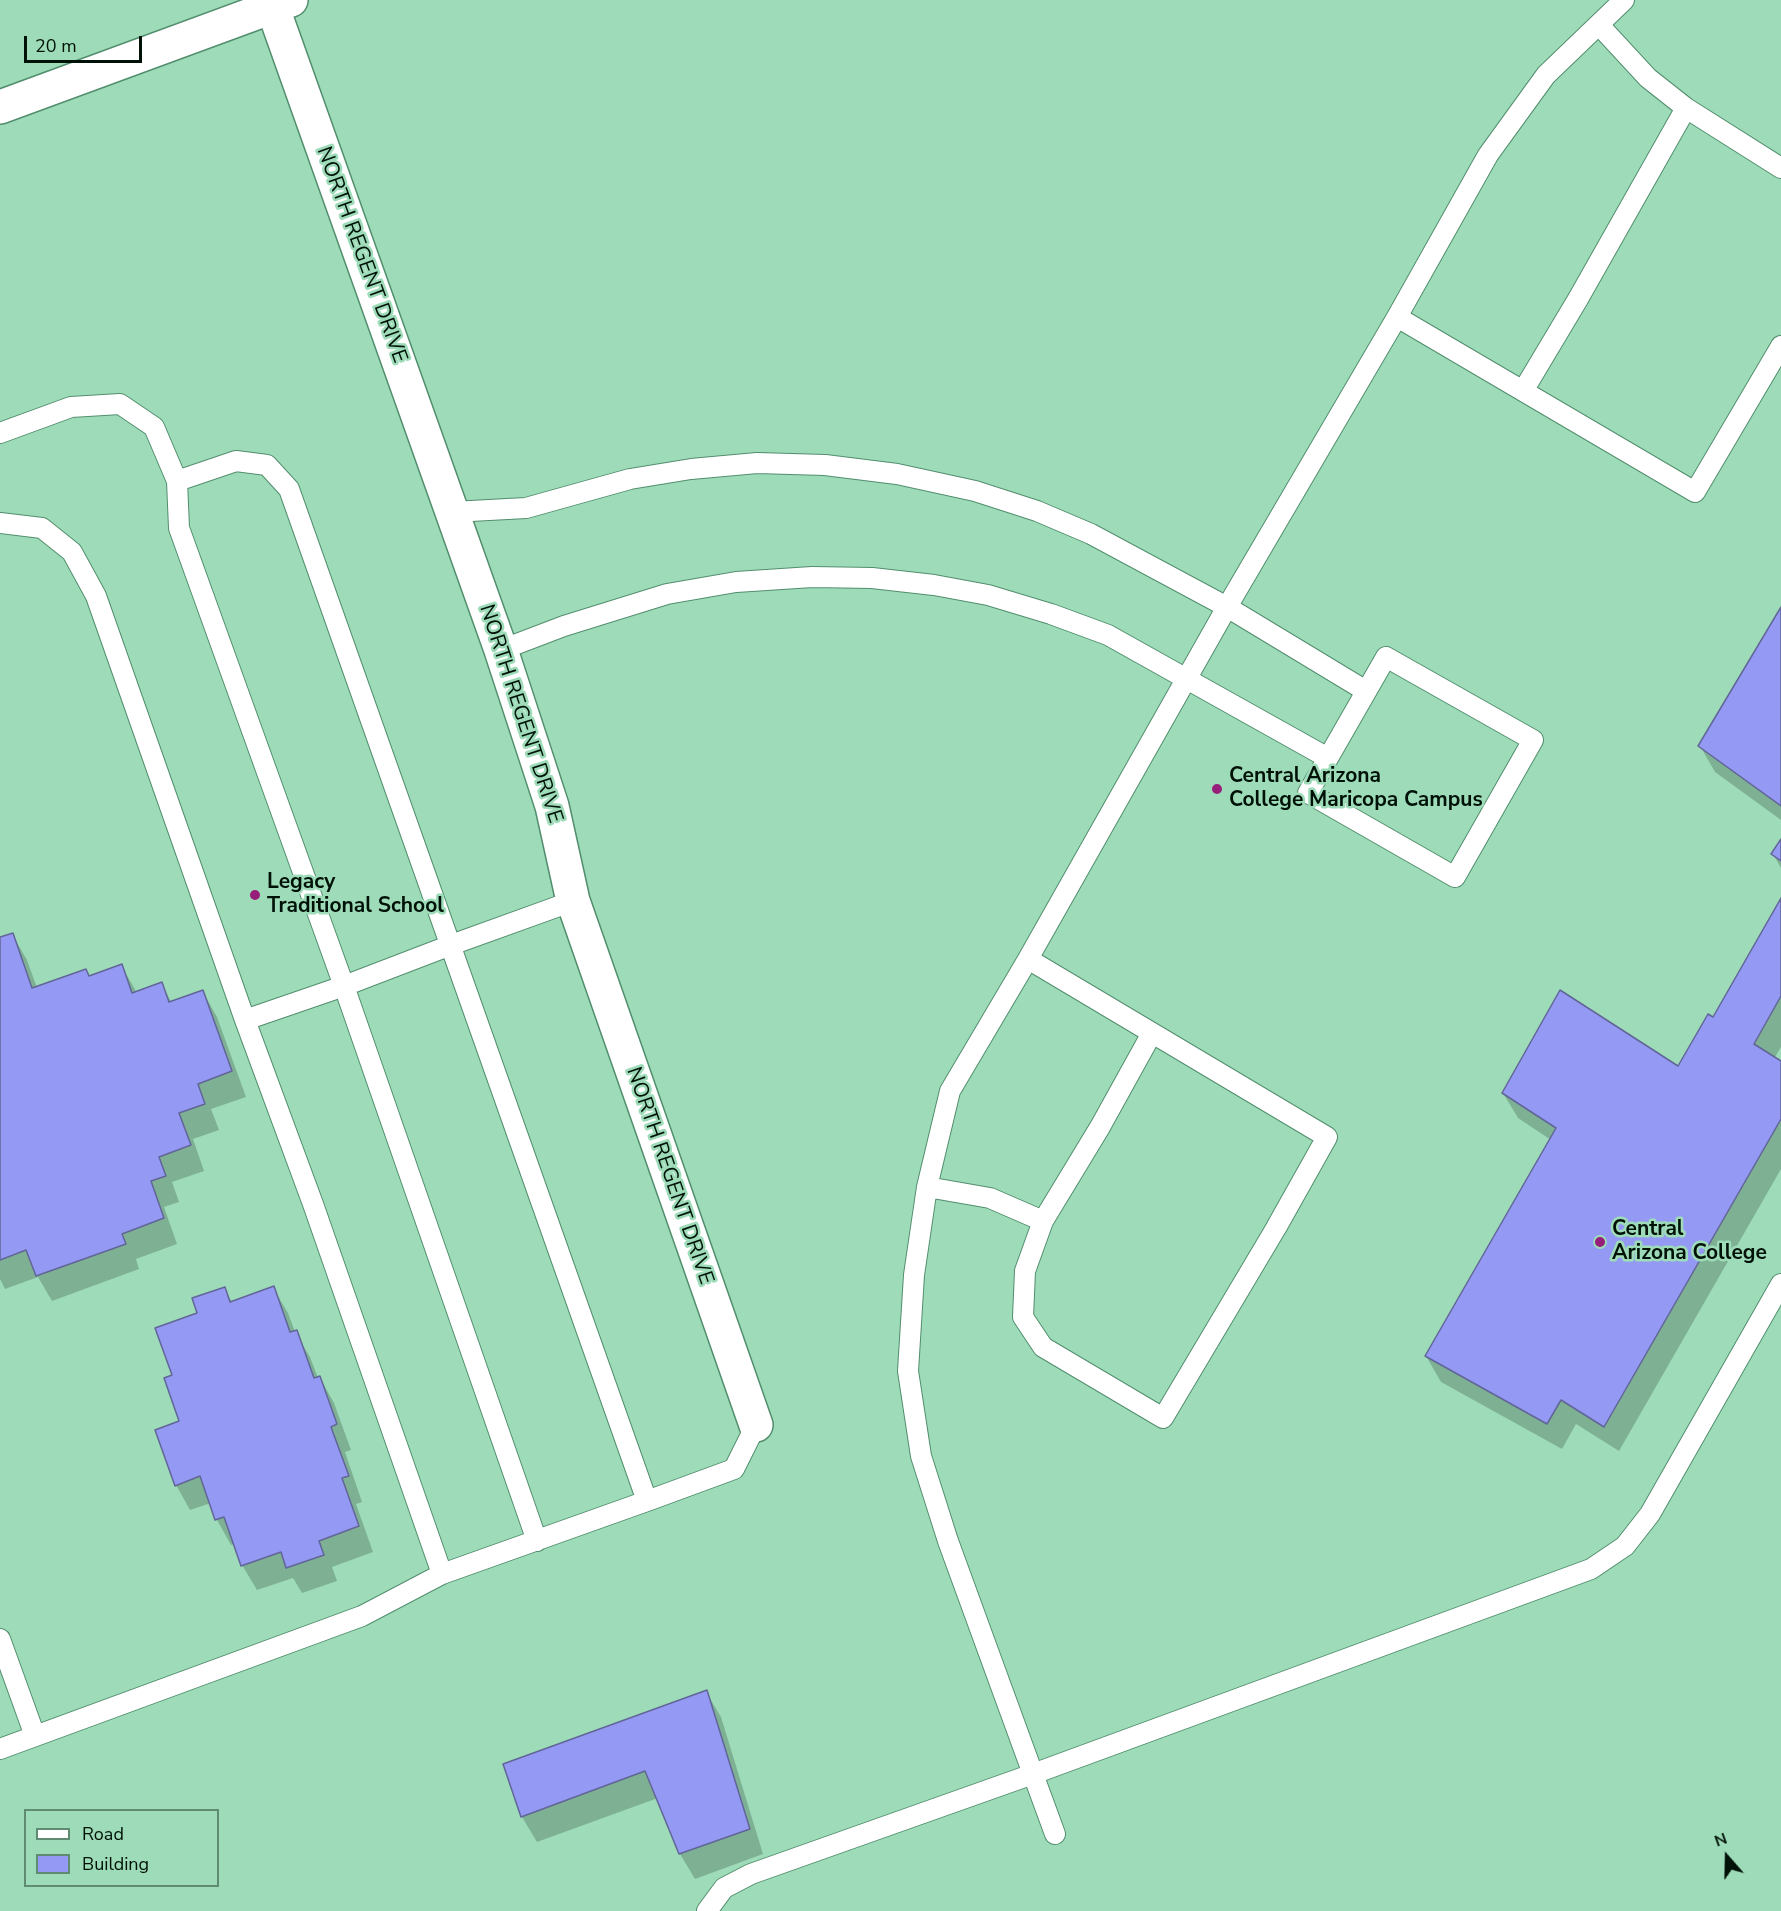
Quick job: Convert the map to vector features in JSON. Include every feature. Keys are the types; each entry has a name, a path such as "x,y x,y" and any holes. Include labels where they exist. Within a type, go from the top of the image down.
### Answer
{"street":[{"path":"0,107 278,2"},
{"name":"NORTH REGENT DRIVE","path":"278,2 501,650 552,806 573,901 756,1425"}],"lane":[{"path":"1055,1834 948,1541 921,1456 908,1371 914,1275 927,1187 950,1091 1028,959 1227,607 1397,317 1488,155 1546,75 1624,0"},
{"path":"1599,25 1648,78 1686,108 1781,168"},
{"path":"1523,391 1686,108"},
{"path":"1397,317 1695,492 1781,346"},
{"path":"0,434 71,407 120,404 154,427 177,481 178,528 344,986 537,1541"},
{"path":"177,481 236,461 267,465 289,489 647,1501"},
{"path":"452,512 526,508 630,479 691,469 757,464 825,465 908,476 975,491 1037,511 1091,534 1227,607 1366,692"},
{"path":"0,523 42,528 72,552 96,596 442,1574"},
{"path":"501,650 564,626 667,594 736,582 812,577 872,578 934,585 988,595 1051,614 1108,635 1328,758"},
{"path":"1386,657 1533,740 1455,877 1308,793 1366,692 1386,657"},
{"path":"245,1020 344,986 573,901"},
{"path":"1028,959 1327,1137 1276,1228 1163,1418 1043,1347 1023,1317 1025,1270 1043,1221 1100,1127 1152,1033"},
{"path":"927,1187 990,1198 1043,1221"},
{"path":"706,1911 724,1888 751,1874 1033,1774 1591,1569 1625,1546 1650,1514 1781,1284"},
{"path":"0,1749 362,1616 442,1574 735,1469 756,1425"},
{"path":"0,1639 35,1736"}],"building":[{"path":"1781,607 1781,806 1698,746"},
{"path":"1781,839 1781,861 1771,854"},
{"name":"Central Arizona College","path":"1781,898 1781,996 1754,1044 1781,1061 1781,1119 1604,1427 1561,1400 1547,1424 1425,1356 1556,1128 1502,1093 1560,990 1678,1066 1708,1014 1713,1017"},
{"path":"13,933 32,988 86,969 89,976 122,964 132,993 162,982 169,1002 203,990 232,1071 198,1084 205,1104 179,1113 191,1145 159,1157 166,1176 151,1181 164,1218 122,1234 126,1244 36,1276 26,1250 0,1260 0,937"},
{"path":"274,1286 290,1332 297,1330 314,1378 320,1376 337,1424 331,1427 349,1476 342,1478 359,1526 319,1541 324,1555 286,1568 281,1552 241,1566 224,1517 215,1520 200,1476 175,1486 155,1430 179,1421 164,1378 172,1375 155,1328 197,1313 192,1298 225,1287 230,1302"},
{"path":"707,1690 750,1829 679,1854 645,1771 521,1817 503,1764"}],"place":[{"name":"Central Arizona College Maricopa Campus","path":"1217,789"},
{"name":"Legacy Traditional School","path":"255,895"},
{"name":"Central Arizona College","path":"1600,1242"}]}
